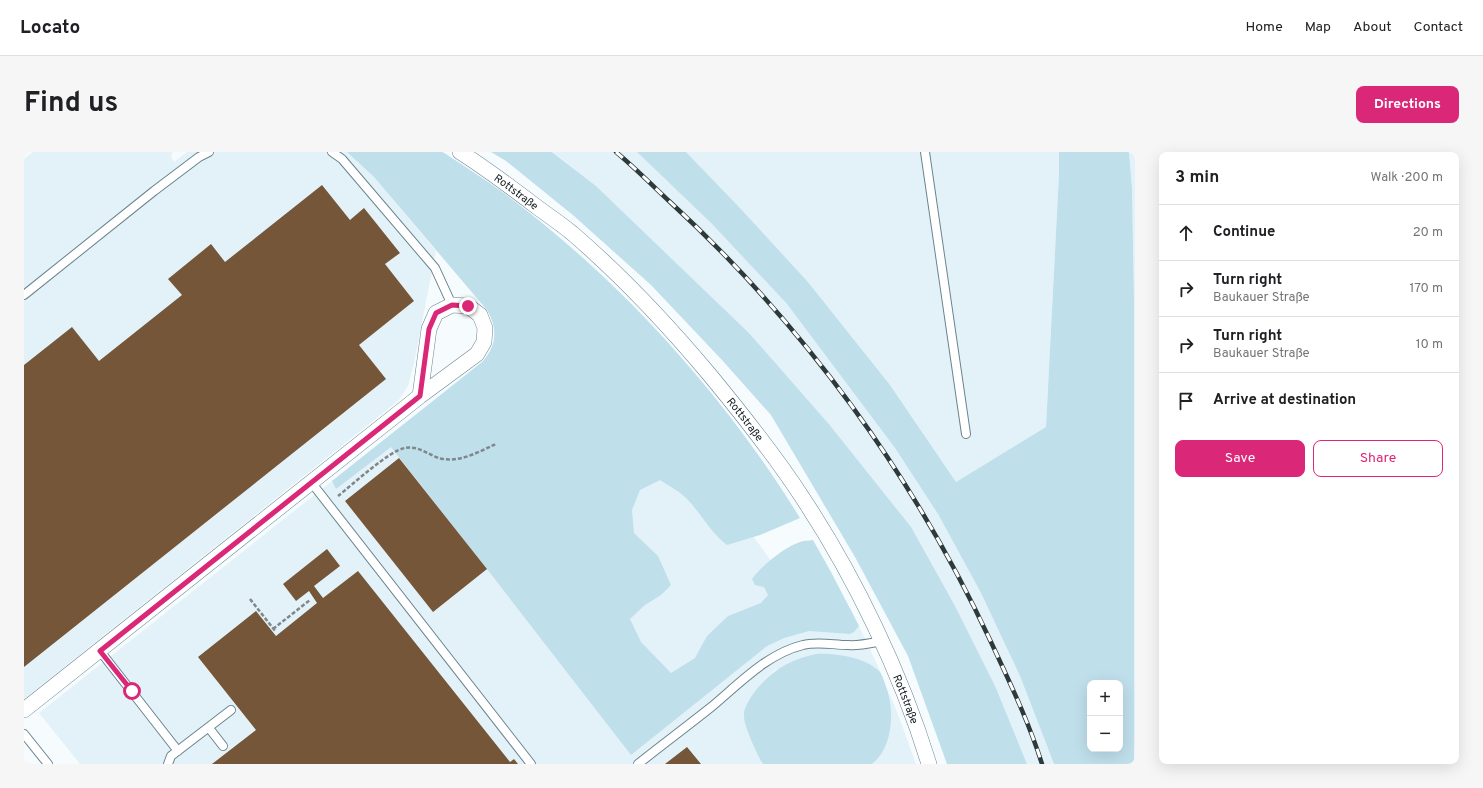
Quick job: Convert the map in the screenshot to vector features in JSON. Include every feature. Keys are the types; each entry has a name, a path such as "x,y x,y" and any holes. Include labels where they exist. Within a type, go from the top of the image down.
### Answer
{"street":[{"name":"Rottstraße","path":"460,152 493,174 572,233 626,284 679,338 744,415 802,497 834,550 882,641 908,703 926,763"},
{"path":"24,710 420,396 478,354 484,342 485,328 480,315 468,306 452,305 436,313 429,329 420,396"}],"lane":[{"path":"24,295 154,191 199,157 209,152"},
{"path":"332,152 342,159 435,268 452,305"},
{"path":"925,152 966,434"},
{"path":"311,482 531,764"},
{"path":"638,764 698,718 768,661 782,652 804,644 826,643 863,645 882,641"},
{"path":"100,651 178,751"},
{"path":"168,764 171,756 231,710"},
{"path":"209,728 223,746"},
{"path":"24,734 48,764"}],"path":[{"path":"340,495 389,456 405,448 419,448 443,459 465,458 496,444"},
{"path":"250,599 276,632"},
{"path":"274,629 310,600"}],"shaded area":[{"path":"33,152 173,152 171,156 174,162 187,152 347,152 374,177 436,251 414,363 408,386 398,401 24,699 24,159"},
{"path":"347,152 442,152 495,187 545,225 587,261 666,340 737,426 770,472 800,518 760,535 727,545 721,540 686,498 660,480 640,490 632,510 634,533 658,556 671,585 661,595 645,605 630,619 641,642 671,673 695,658 707,636 728,616 761,603 768,595 764,587 755,585 752,579 774,557 794,544 803,541 813,540 831,572 859,626 854,632 850,634 809,631 784,638 767,646 631,755 391,447 336,489 332,481 482,362 491,350 494,337 493,323 487,310 374,177"},
{"path":"491,152 552,152 596,186 749,333 828,423 911,527 955,606 996,688 1027,764 947,764 908,656 855,557 771,415 722,360 651,285 574,216 506,161"},
{"path":"553,152 637,152 712,224 787,304 895,448 938,514 981,593 1020,676 1054,764 1027,764 996,688 828,423 749,333 596,186"},
{"path":"637,152 686,152 808,282 890,385 956,482 1046,427 1059,152 1129,152 1132,188 1134,300 1134,764 1054,764 1020,676 981,593 938,514 895,448 787,304 712,224"},
{"path":"686,152 1059,152 1046,427 956,482 890,385 808,282"},
{"path":"1129,152 1135,152 1135,764 1133,727 1134,300 1132,188"},
{"path":"482,392 739,516 771,561 851,609 881,673 871,666 854,658 841,655 824,654 816,654 775,670 757,689 750,700 744,715 751,738 763,764 80,764 39,713 414,416"},
{"path":"816,654 841,655 858,659 874,667 880,672 884,679 890,704 890,726 885,748 872,764 763,764 761,761 750,738 744,719 744,712 747,703 757,689 771,674 796,660"},
{"path":"888,690 916,764 872,764 877,760 889,732 891,713"}],"building":[{"path":"322,185 350,220 364,208 400,253 385,264 414,301 359,345 386,379 24,667 24,365 72,327 99,361 182,295 168,279 211,244 225,262"},
{"path":"399,458 487,569 433,612 345,501"},
{"path":"327,549 340,566 314,586 323,598 358,571 510,762 514,759 518,764 212,764 256,730 198,657 256,611 276,636 317,603 309,591 296,601 283,584"},
{"path":"687,747 701,764 665,764"}],"railway":[{"path":"616,152 718,249 765,299 810,351 851,405 927,520 960,580 1012,687 1025,717 1042,764"}],"route":[{"path":"132,691 100,651 420,396 429,329 436,313 452,305 468,306"}]}
